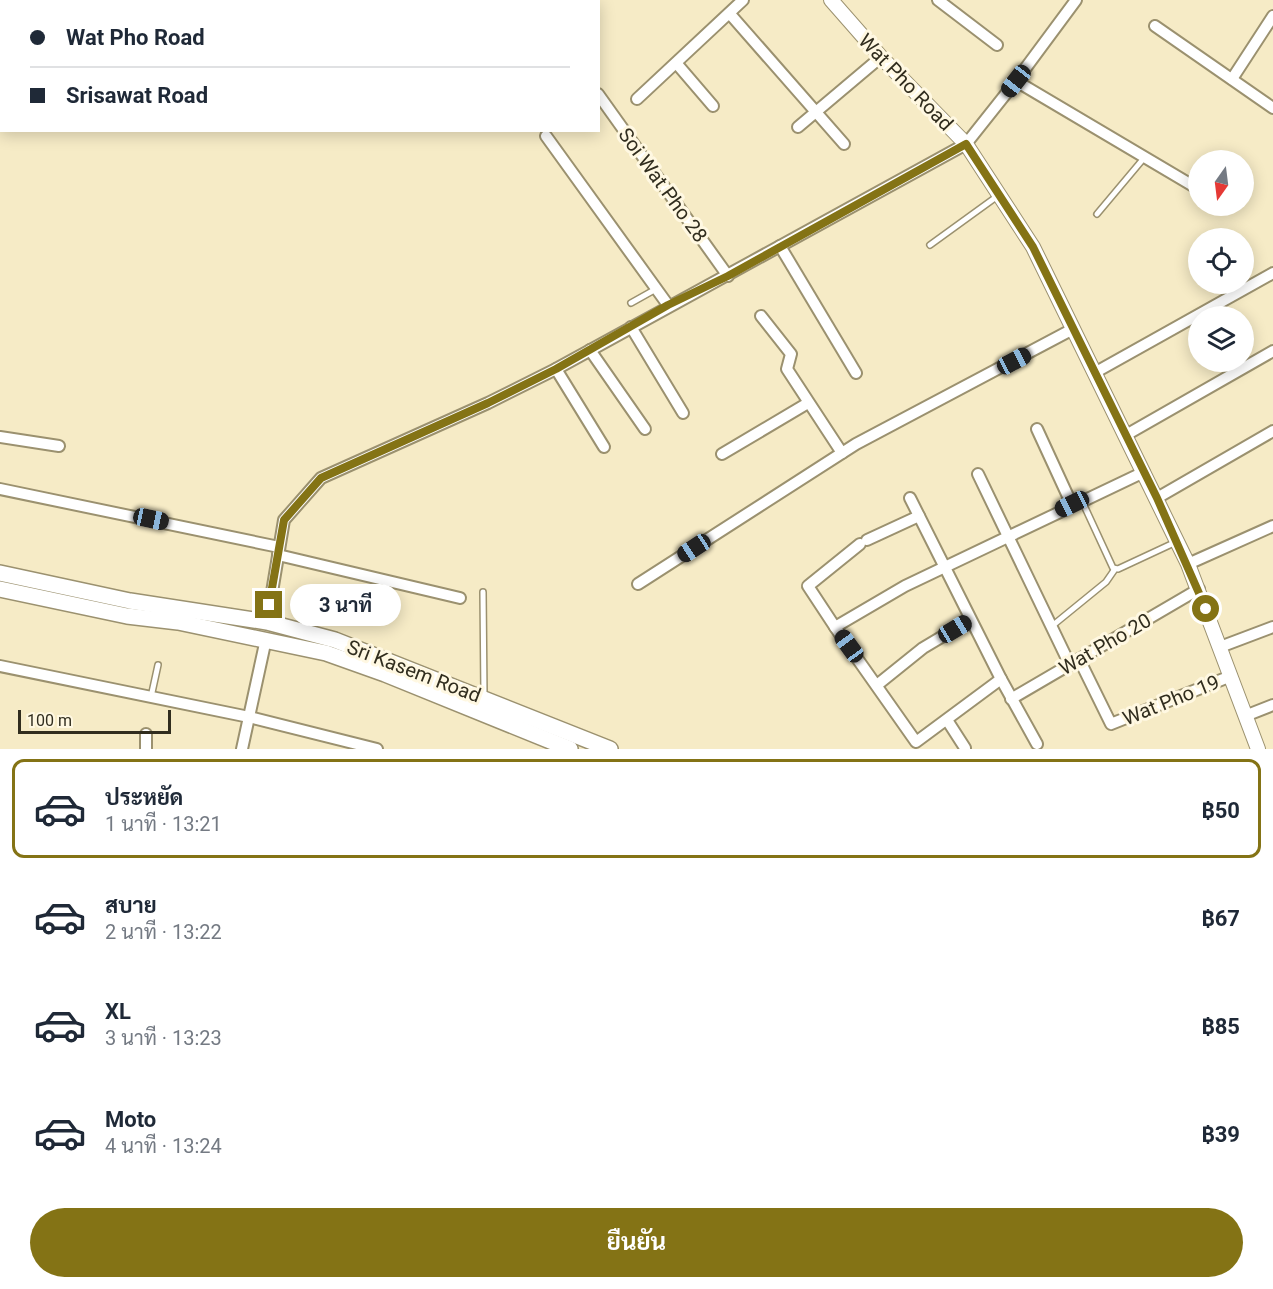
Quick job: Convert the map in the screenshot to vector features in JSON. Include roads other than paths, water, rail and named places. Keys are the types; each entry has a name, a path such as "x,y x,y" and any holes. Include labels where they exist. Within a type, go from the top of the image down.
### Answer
{"main road":[{"name":"Sri Kasem Road","path":"0,573 130,601 267,622 334,640 484,698 589,745 610,749"},
{"name":"Sri Kasem Road","path":"0,589 127,616 178,622 266,639 326,653 375,670 570,749"}],"street":[{"path":"637,99 743,0"},
{"name":"Wat Pho Road","path":"831,0 881,57 966,144 1033,247 1188,564 1258,749"},
{"path":"938,0 997,45"},
{"path":"267,622 284,520 321,478 488,403 556,369 668,305 728,276 966,144 1076,0"},
{"path":"730,14 844,144"},
{"path":"1232,79 1273,16"},
{"path":"1155,26 1273,108"},
{"path":"798,127 881,57"},
{"path":"677,64 713,106"},
{"path":"1016,81 1188,183"},
{"name":"Soi Wat Pho 28","path":"600,97 728,276"},
{"path":"546,136 668,305"},
{"path":"780,246 856,372"},
{"path":"1095,372 1273,273"},
{"path":"761,316 791,354 787,369 843,453"},
{"path":"631,327 683,413"},
{"path":"638,584 843,453 1073,329"},
{"path":"590,350 645,429"},
{"path":"1126,435 1273,351"},
{"path":"556,369 604,447"},
{"path":"722,454 808,403"},
{"path":"1037,429 1077,502"},
{"path":"1157,498 1273,431"},
{"path":"0,437 59,446"},
{"path":"835,627 905,586 1144,472"},
{"path":"978,474 1006,537 1051,627 1074,662"},
{"path":"0,489 279,551 460,598"},
{"path":"910,498 970,620 1037,744"},
{"path":"919,516 864,542 808,586 916,742 1001,679"},
{"path":"1188,564 1273,526"},
{"name":"Wat Pho 20","path":"1011,699 1199,589"},
{"path":"877,685 923,648 970,620"},
{"path":"1220,647 1273,627"},
{"path":"242,749 266,639"},
{"name":"Wat Pho 19","path":"1074,662 1111,724 1231,676"},
{"path":"0,666 249,717 377,749"},
{"path":"1245,716 1273,705"},
{"path":"947,720 965,748"},
{"path":"146,734 146,749"}],"lane":[{"path":"1097,214 1145,157"},
{"path":"930,245 999,195"},
{"path":"631,303 656,289"},
{"path":"1077,502 1115,569"},
{"path":"1051,627 1106,582 1115,569 1177,541"},
{"path":"483,592 484,698"},
{"path":"151,697 158,665"}]}
